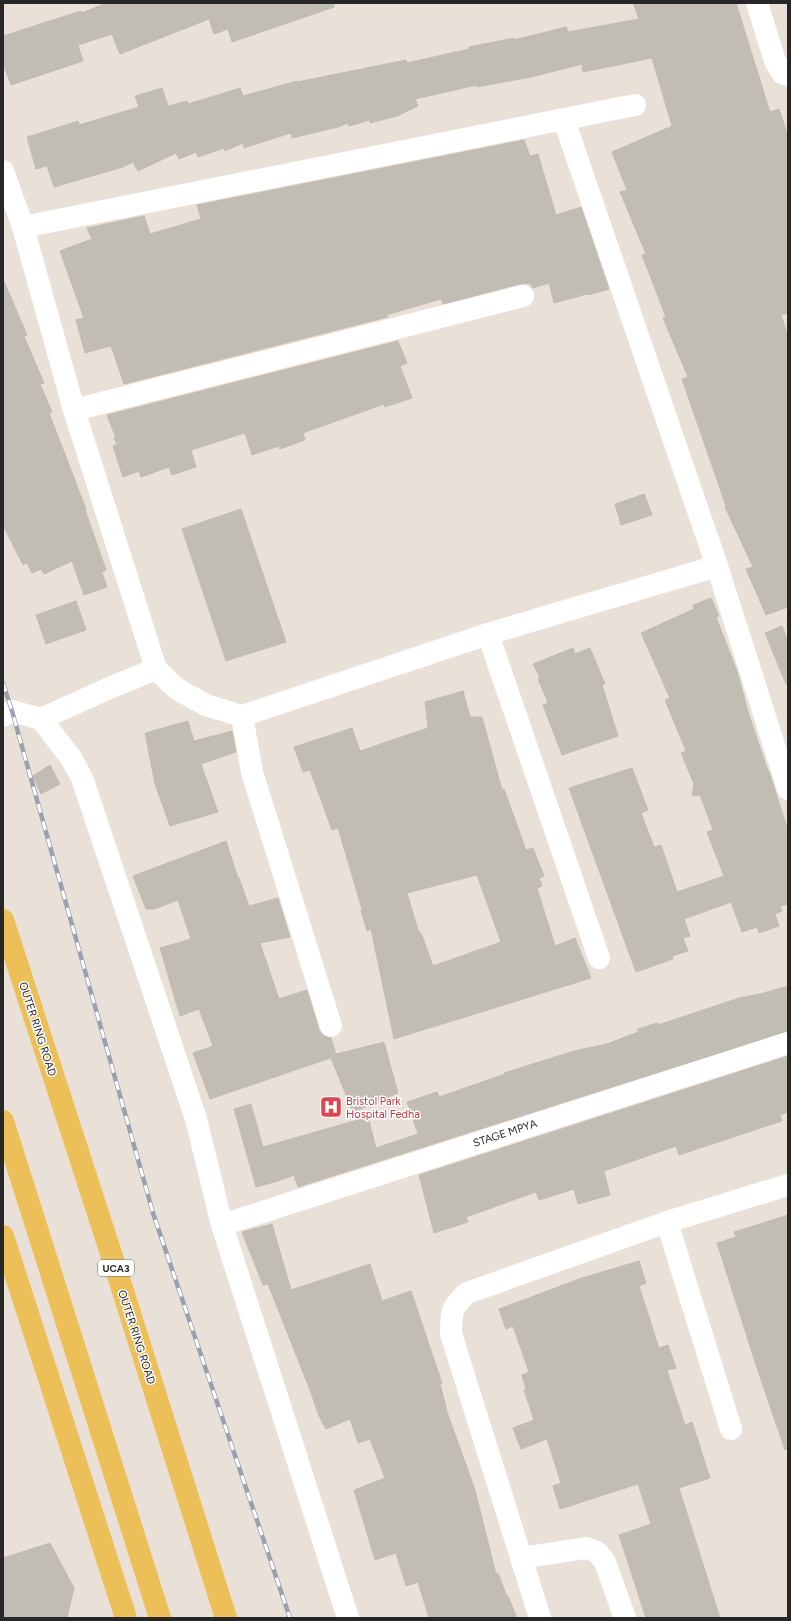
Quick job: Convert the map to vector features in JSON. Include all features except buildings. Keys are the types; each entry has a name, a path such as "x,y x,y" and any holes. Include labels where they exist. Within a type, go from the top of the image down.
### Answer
{"main road":[{"name":"OUTER RING ROAD","path":"3,920 116,1269 226,1618"},
{"path":"3,1121 160,1618"},
{"path":"3,1236 126,1618"}],"street":[{"path":"757,3 775,61 782,73 788,75"},
{"path":"23,227 635,105"},
{"path":"564,120 717,566 788,789"},
{"path":"3,171 23,227 74,410 156,669 177,688 206,705 242,716 488,634 717,566"},
{"path":"74,410 523,296"},
{"path":"488,634 599,958"},
{"path":"41,719 156,669"},
{"path":"3,716 12,711 41,719 71,758 82,778 196,1119 222,1225 348,1618"},
{"path":"242,716 252,772 331,1026"},
{"name":"STAGE MPYA","path":"222,1225 788,1043"},
{"path":"540,1618 451,1334 451,1316 456,1303 467,1293 667,1222 788,1185"},
{"path":"667,1222 731,1429"},
{"path":"521,1558 586,1548 597,1552 605,1562 625,1618"}],"railway":[{"path":"3,683 153,1213 290,1618"}],"place":[{"name":"Bristol Park Hospital Fedha","path":"331,1107"}]}
